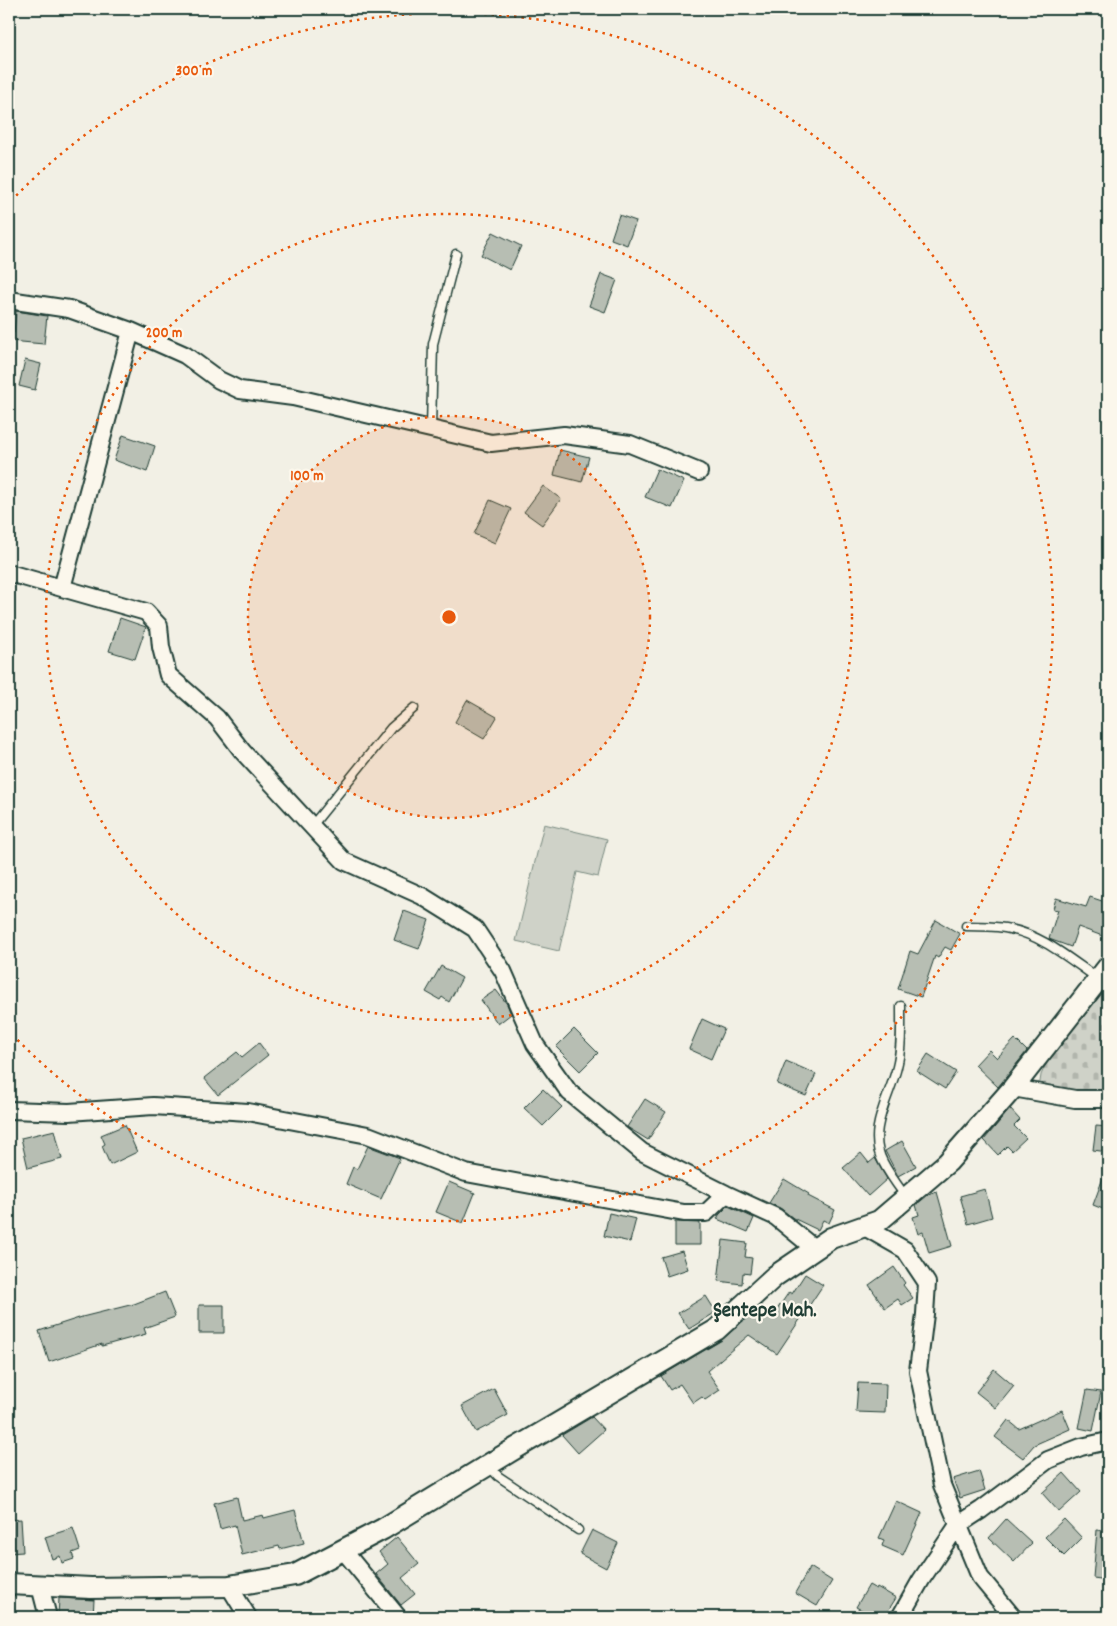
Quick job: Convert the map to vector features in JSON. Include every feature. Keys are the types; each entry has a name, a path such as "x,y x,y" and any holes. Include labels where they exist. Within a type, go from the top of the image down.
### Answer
{"street":[{"path":"9,300 69,309 131,331 185,355 219,380 240,390 293,398 491,443 564,435 630,444 699,472"},
{"path":"62,588 131,331"},
{"path":"9,573 146,612 159,626 161,648 168,675 217,718 243,752 344,861 422,896 475,929 503,971 535,1044 569,1092 642,1152 776,1217 815,1249"},
{"path":"9,1584 91,1588 229,1586 295,1575 383,1529 716,1330 775,1276 831,1238 879,1220 948,1162 1012,1088 1103,973"},
{"path":"1012,1088 1075,1099 1108,1099"},
{"path":"9,1110 69,1112 153,1106 248,1112 368,1135 466,1173 684,1214 706,1213 726,1194"},
{"path":"863,1226 906,1250 927,1282 918,1371 942,1485 980,1577 1013,1617"},
{"path":"900,1617 921,1580 958,1525 1048,1460 1081,1447 1108,1441"},
{"path":"344,1550 398,1617"},
{"path":"40,1586 48,1617"},
{"path":"229,1586 248,1617"}],"lane":[{"path":"431,429 433,344 456,254"},
{"path":"311,827 391,728 414,708"},
{"path":"966,926 1006,928 1029,934 1103,973"},
{"path":"902,1006 900,1055 897,1070 879,1119 877,1140 882,1162 906,1197"},
{"path":"488,1465 498,1476 578,1530"}],"green space":[{"path":"544,824 607,839 598,877 577,872 559,951 516,941"},
{"path":"1108,984 1108,1093 1046,1089 1040,1082 1041,1075 1052,1050"}],"building":[{"path":"619,215 636,221 627,245 611,239"},
{"path":"493,232 521,246 510,270 481,255"},
{"path":"601,274 617,280 605,312 589,306"},
{"path":"16,311 47,316 44,344 10,341 10,333 14,333"},
{"path":"25,360 41,364 35,390 19,386"},
{"path":"123,435 155,446 147,472 114,460"},
{"path":"560,450 589,457 582,482 554,475"},
{"path":"657,469 684,481 672,508 645,497"},
{"path":"543,486 561,499 542,525 524,512"},
{"path":"490,500 511,509 495,543 474,534"},
{"path":"120,618 146,627 135,659 109,651"},
{"path":"467,700 497,717 484,739 455,722"},
{"path":"1090,897 1108,903 1108,938 1078,927 1071,947 1049,939 1058,910 1053,909 1056,898 1086,907"},
{"path":"404,911 429,920 419,949 394,940"},
{"path":"936,920 960,934 951,950 945,947 938,958 935,956 921,997 898,989 910,951 918,954"},
{"path":"441,966 462,978 449,1002 442,997 440,1000 426,992"},
{"path":"496,990 507,1004 511,1014 498,1024 481,1000"},
{"path":"702,1019 724,1029 711,1059 689,1049"},
{"path":"574,1029 598,1053 580,1071 556,1047"},
{"path":"1015,1039 1027,1051 998,1087 975,1065 989,1050 997,1058"},
{"path":"259,1043 268,1055 218,1095 204,1078 237,1052 242,1057"},
{"path":"928,1054 956,1072 945,1089 917,1071"},
{"path":"786,1061 816,1074 806,1096 777,1084"},
{"path":"543,1089 562,1107 543,1126 524,1108"},
{"path":"645,1099 666,1112 648,1140 627,1127"},
{"path":"1010,1109 1020,1120 1014,1126 1026,1138 1012,1151 1007,1146 998,1155 984,1140"},
{"path":"125,1125 137,1152 110,1165 102,1146 105,1144 101,1135"},
{"path":"1096,1126 1108,1127 1108,1152 1093,1150"},
{"path":"55,1130 62,1159 28,1168 21,1138"},
{"path":"902,1141 916,1166 898,1176 885,1151"},
{"path":"368,1146 400,1158 381,1199 346,1184 353,1167 357,1169"},
{"path":"861,1153 869,1163 875,1158 887,1179 868,1196 843,1168"},
{"path":"1108,1167 1108,1211 1093,1205"},
{"path":"784,1179 809,1194 808,1196 835,1210 829,1223 823,1220 818,1230 793,1218 780,1208 769,1203"},
{"path":"449,1182 475,1193 463,1223 436,1212"},
{"path":"985,1189 992,1217 968,1224 960,1196"},
{"path":"937,1192 952,1246 929,1253 923,1232 918,1234 913,1217 919,1215 916,1205 928,1195"},
{"path":"728,1206 754,1218 748,1232 717,1219"},
{"path":"609,1213 636,1219 630,1242 604,1236"},
{"path":"675,1222 700,1223 700,1245 675,1245"},
{"path":"723,1240 747,1243 745,1257 752,1258 750,1274 743,1273 742,1284 718,1281"},
{"path":"682,1251 688,1269 667,1276 661,1257"},
{"path":"894,1267 905,1283 903,1285 913,1298 902,1305 898,1299 885,1308 869,1285"},
{"path":"805,1274 823,1285 777,1354 749,1335 707,1371 720,1390 705,1400 702,1397 693,1403 680,1384 670,1390 661,1376 722,1340 761,1305 772,1317 789,1292 792,1294"},
{"path":"165,1292 175,1317 144,1328 146,1334 102,1346 102,1344 49,1362 39,1331 82,1317 134,1304"},
{"path":"706,1296 716,1312 689,1329 678,1313"},
{"path":"199,1305 224,1305 224,1333 199,1333"},
{"path":"994,1369 1014,1386 996,1408 976,1392"},
{"path":"858,1383 886,1384 885,1413 856,1412"},
{"path":"494,1389 508,1415 476,1432 462,1406"},
{"path":"1087,1390 1101,1392 1093,1431 1079,1428"},
{"path":"1062,1410 1070,1429 1034,1445 1023,1458 995,1437 1008,1420 1019,1429"},
{"path":"592,1417 604,1430 578,1453 562,1435"},
{"path":"979,1471 985,1490 960,1498 953,1479"},
{"path":"1064,1473 1081,1492 1059,1512 1042,1493"},
{"path":"237,1497 242,1520 263,1515 264,1518 295,1510 304,1543 280,1549 279,1546 242,1555 235,1525 220,1529 214,1503"},
{"path":"896,1501 922,1513 903,1555 882,1546 884,1540 879,1538"},
{"path":"21,1519 23,1552 9,1553 9,1520"},
{"path":"1006,1519 1032,1543 1014,1562 989,1538"},
{"path":"1064,1519 1082,1538 1064,1556 1045,1537"},
{"path":"73,1528 80,1550 72,1553 74,1559 62,1563 60,1556 52,1559 45,1537"},
{"path":"592,1530 618,1543 606,1568 580,1554"},
{"path":"1097,1530 1108,1531 1108,1580 1093,1578"},
{"path":"397,1537 419,1564 402,1578 415,1594 401,1605 376,1574 388,1564 379,1552"},
{"path":"810,1567 832,1581 817,1606 795,1593"},
{"path":"869,1585 876,1589 877,1587 896,1598 884,1617 874,1617 856,1607"},
{"path":"59,1598 94,1600 93,1617 58,1617"}],"district":[{"name":"Şentepe Mah.","path":"765,1312"}]}
